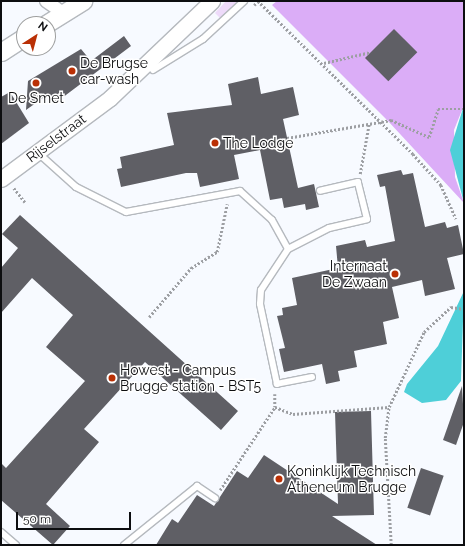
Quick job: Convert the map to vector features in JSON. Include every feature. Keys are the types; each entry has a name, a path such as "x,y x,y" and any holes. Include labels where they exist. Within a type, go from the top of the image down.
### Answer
{"main road":[{"path":"56,18 83,1"},
{"path":"1,52 16,42"}],"street":[{"path":"46,1 63,13"},
{"name":"Rijselstraat","path":"110,98 125,92 153,70 189,32 190,25 205,4"},
{"name":"Rijselstraat","path":"1,179 110,98 183,27 190,25"}],"lane":[{"name":"Rijselstraat","path":"153,70 203,39 244,1"},
{"path":"37,152 76,188 126,212 240,191 248,195 272,220 288,249"},
{"path":"312,377 277,384 260,304 261,290 288,249 329,228 367,219 358,182 320,191"},
{"path":"124,545 197,486 215,498"},
{"path":"1,532 16,545"}],"path":[{"path":"258,1 324,63 382,121 441,185 456,220"},
{"path":"324,63 371,52"},
{"path":"287,138 382,121 398,121 429,137 438,109 463,109"},
{"path":"358,182 370,123"},
{"path":"149,317 188,272 217,252 228,194"},
{"path":"391,545 385,438 389,407 424,332 442,313 457,306 464,309"},
{"path":"215,498 275,407 277,384"},
{"path":"275,407 293,414 389,407"}],"shaded area":[{"path":"226,1 239,1 220,18 215,13"},
{"path":"277,1 464,1 464,105 454,130 455,177 464,203 388,121 272,5"}],"water":[{"path":"464,105 464,203 450,150"},
{"path":"464,291 461,381 446,400 422,403 404,392 407,384 438,346"}],"building":[{"path":"394,29 417,52 388,81 365,58"},
{"name":"De Brugse car-wash","path":"124,36 131,46 54,104 47,95 26,110 28,81 81,49 91,61"},
{"name":"The Lodge","path":"258,77 261,94 293,87 299,115 283,119 298,188 314,184 319,207 306,210 305,204 284,208 282,198 270,200 260,150 234,155 239,179 200,187 197,173 186,173 121,187 117,169 122,168 120,157 174,145 167,113 232,105 228,84"},
{"path":"10,92 29,123 1,144 1,97"},
{"name":"Internaat De Zwaan","path":"401,170 403,175 413,173 425,227 445,222 447,228 458,225 464,254 447,258 455,289 425,296 422,280 392,287 399,318 383,322 387,344 354,351 357,367 338,371 340,381 326,384 322,364 284,372 279,349 285,348 277,316 283,315 282,308 297,305 292,278 338,268 336,246 365,240 367,247 395,241 385,186 380,187 377,175"},
{"path":"20,215 238,411 221,430 145,362 84,429 99,442 46,504 70,526 53,545 1,500 1,463 6,468 85,381 46,347 73,315 32,278 1,313 1,268 18,248 2,234"},
{"path":"462,386 464,422 456,445 443,440"},
{"path":"371,411 374,515 332,516 377,545 156,545 172,519 178,523 197,495 214,506 237,471 248,478 264,455 338,504 335,412"},
{"path":"421,468 444,476 430,516 407,508"}],"place":[{"name":"De Brugse car-wash","path":"72,71"},
{"name":"De Smet","path":"36,83"},
{"name":"The Lodge","path":"215,143"},
{"name":"Internaat De Zwaan","path":"395,274"},
{"name":"Howest - Campus Brugge station - BST5","path":"112,378"},
{"name":"Koninklijk Technisch Atheneum Brugge","path":"279,479"}]}
